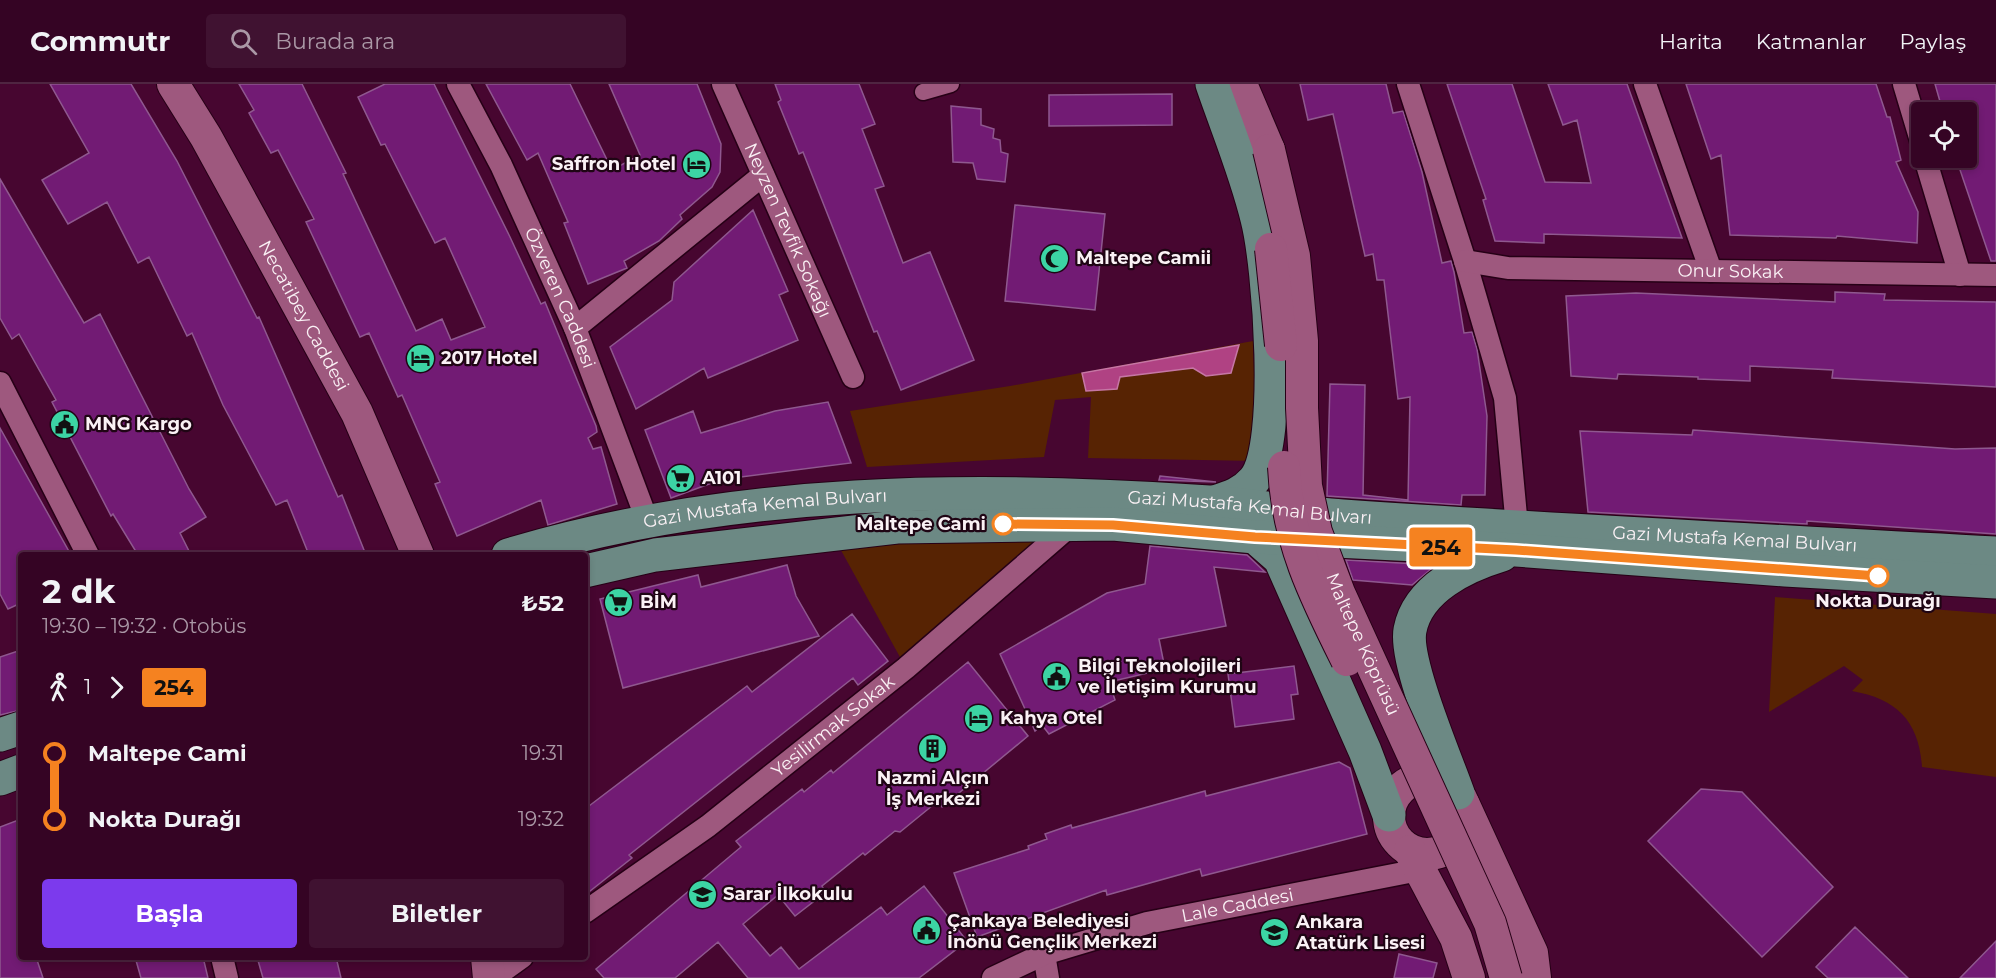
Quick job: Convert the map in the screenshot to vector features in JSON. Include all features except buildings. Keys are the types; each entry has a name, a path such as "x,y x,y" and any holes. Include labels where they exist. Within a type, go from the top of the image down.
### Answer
{"main road":[{"name":"Necatibey Caddesi","path":"174,84 206,136 357,413 417,552"},
{"path":"1214,84 1259,154"},
{"path":"1214,84 1258,220 1270,331 1270,421 1267,453 1255,479 1240,493 1214,502"},
{"path":"1241,84 1259,154"},
{"name":"Maltepe Köprüsü","path":"1259,154 1273,257 1281,341 1285,488 1300,559 1474,931 1487,978"},
{"name":"Maltepe Köprüsü","path":"1259,154 1294,256 1302,342 1302,408 1306,486 1316,532 1339,593 1490,923 1506,978"},
{"name":"Gazi Mustafa Kemal Bulvarı","path":"520,552 647,520 890,493 1103,495 1214,502 1785,570 1996,582"},
{"name":"Gazi Mustafa Kemal Bulvarı","path":"588,570 655,555 897,527 1113,525 1255,537 1517,539 1996,554"},
{"path":"1255,537 1280,559 1365,751 1389,815 1394,836 1415,861 1456,938 1469,978"},
{"path":"1517,539 1437,588 1420,607 1410,630 1418,682 1461,799 1534,965"},
{"path":"0,735 18,729"},
{"path":"0,779 18,772"},
{"path":"1389,815 1396,793 1416,779 1439,779 1461,799 1466,818 1463,830 1447,850 1423,855 1415,861"},
{"path":"488,960 491,978"}],"street":[{"name":"Özveren Caddesi","path":"458,84 501,165 575,328 647,520"},
{"name":"Neyzen Tevfik Sokağı","path":"723,84 853,376"},
{"path":"923,92 951,84"},
{"path":"1408,84 1465,261 1505,398 1517,539"},
{"path":"1645,84 1711,271"},
{"path":"1904,84 1911,107"},
{"path":"1928,168 1960,275"},
{"path":"575,328 763,175"},
{"name":"Onur Sokak","path":"1465,261 1508,268 1996,275"},
{"path":"0,383 86,552"},
{"name":"Yesilirmak Sokak","path":"588,910 708,826 906,668 1071,525"},
{"name":"Lale Caddesi","path":"993,978 1044,954 1147,923 1415,861"},
{"path":"1044,954 1048,978"},
{"path":"223,960 227,978"},
{"path":"491,978 518,960"},
{"path":"1534,965 1552,978"}],"shaded area":[{"path":"1253,341 1257,461 1088,458 1091,397 1055,400 1044,457 867,467 850,411 1010,386"},
{"path":"1239,345 1231,373 1206,376 1193,368 1120,377 1117,389 1086,391 1082,373"},
{"path":"1071,525 906,668 832,534"},
{"path":"1775,597 1996,614 1996,777 1922,767 1916,737 1903,715 1882,700 1852,691 1863,680 1844,666 1769,712"}],"bus line":[{"name":"254","path":"1003,524 1113,525 1255,537 1516,550 1878,576"}],"place":[{"name":"Saffron Hotel","path":"697,164"},
{"name":"Maltepe Camii","path":"1055,258"},
{"name":"2017 Hotel","path":"420,358"},
{"name":"MNG Kargo","path":"64,424"},
{"name":"A101","path":"681,478"},
{"name":"Maltepe Cami","path":"1003,524"},
{"name":"Nokta Durağı","path":"1878,576"},
{"name":"BİM","path":"619,602"},
{"name":"Bilgi Teknolojileri ve İletişim Kurumu","path":"1057,676"},
{"name":"Kahya Otel","path":"979,718"},
{"name":"Nazmi Alçın İş Merkezi","path":"933,749"},
{"name":"Sarar İlkokulu","path":"702,894"},
{"name":"Çankaya Belediyesi İnönü Gençlik Merkezi","path":"926,931"},
{"name":"Ankara Atatürk Lisesi","path":"1275,932"}]}
